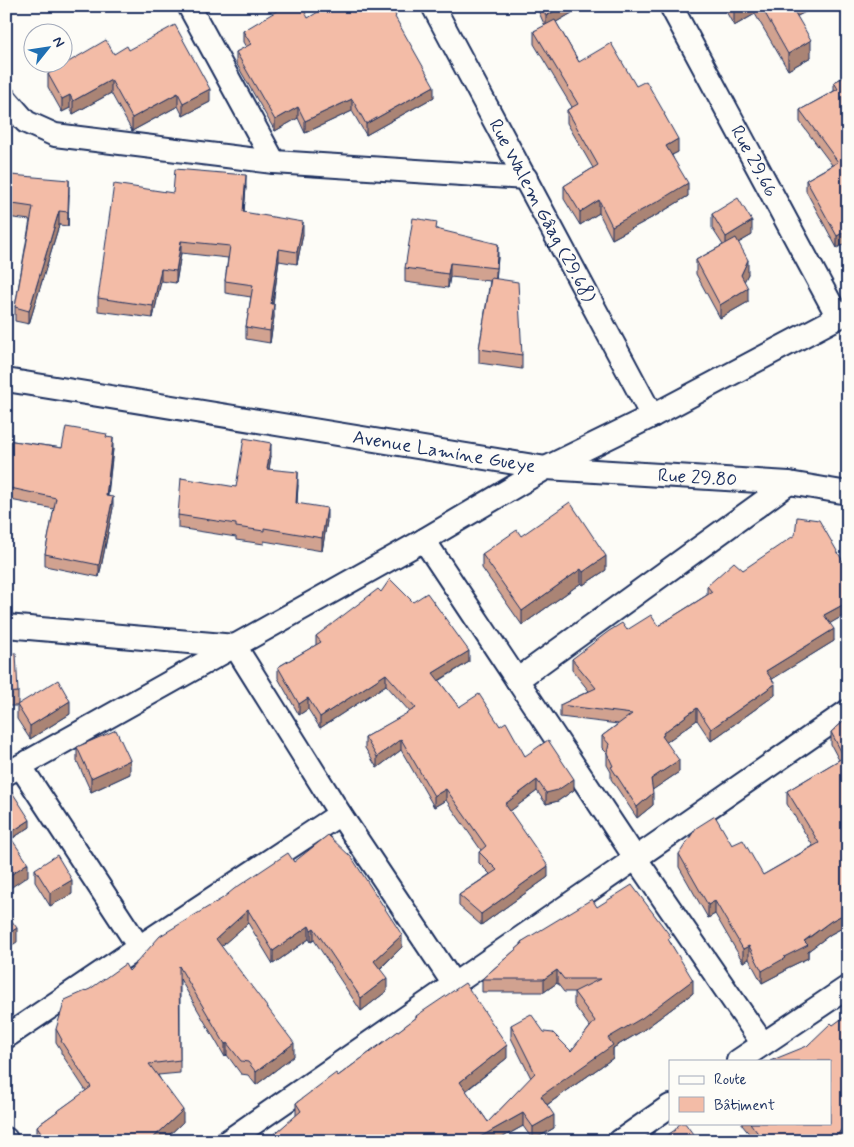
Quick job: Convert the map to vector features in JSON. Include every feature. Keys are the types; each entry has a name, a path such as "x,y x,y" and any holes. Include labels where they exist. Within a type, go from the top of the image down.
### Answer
{"street":[{"path":"189,6 274,162"},
{"name":"Rue Walem Gâag (29.68)","path":"433,6 652,416"},
{"name":"Rue 29.66","path":"671,6 843,314"},
{"path":"6,99 26,122 55,135 274,162 526,178"},
{"name":"Avenue Lamine Gueye","path":"6,380 546,468 652,416 843,314"},
{"path":"138,947 14,770 424,540 546,468"},
{"name":"Rue 29.80","path":"546,468 789,483 848,493"},
{"path":"517,680 789,483"},
{"path":"424,540 636,859 763,1044"},
{"path":"6,626 235,646"},
{"path":"235,646 340,814 453,983"},
{"path":"228,1141 453,983 636,859 848,711"},
{"path":"6,1037 138,947 340,814"},
{"path":"739,1060 848,987"},
{"path":"620,1141 669,1107"}],"building":[{"path":"285,6 302,6 308,18 328,6 347,6 349,10 355,6 391,6 395,17 434,86 366,124 352,99 305,121 298,107 275,120 236,52 251,44 243,31"},
{"path":"541,6 563,6 546,16"},
{"path":"761,6 791,6 811,40 788,54"},
{"path":"555,20 579,62 611,43 636,86 646,81 678,139 666,146 688,183 612,226 599,200 580,212 564,186 598,165 567,110 578,104 534,31"},
{"path":"175,25 210,89 183,103 178,93 132,118 111,80 73,101 70,95 62,99 48,74 51,72 72,72 72,60 106,40 114,54 127,46 129,50"},
{"path":"848,75 848,230 837,236 806,180 838,162 800,110 838,89 834,82"},
{"path":"175,169 246,175 243,212 303,222 297,252 279,249 271,304 274,304 270,331 246,327 253,285 225,281 230,246 181,241 176,271 161,269 153,306 98,298 114,184 173,193"},
{"path":"11,175 69,180 68,212 59,211 29,311 15,307 33,207 6,203 6,194"},
{"path":"738,198 752,221 726,237 712,214"},
{"path":"413,218 437,222 436,229 498,244 496,268 450,263 448,274 405,268"},
{"path":"736,238 748,260 741,275 748,288 720,305 696,260"},
{"path":"491,278 518,282 522,355 479,349"},
{"path":"66,427 107,434 106,437 113,438 106,496 113,497 99,565 45,554 56,498 6,487 6,440 62,448"},
{"path":"244,438 271,443 267,469 298,472 296,503 327,508 322,538 264,528 264,531 236,527 236,524 178,515 181,478 236,487"},
{"path":"570,502 606,556 583,572 581,569 522,611 482,554 517,530 521,536"},
{"path":"797,517 819,520 848,570 848,602 824,615 834,629 766,671 775,684 711,729 697,708 663,733 664,735 662,736 679,760 651,779 653,793 637,807 611,767 613,766 607,753 609,744 602,736 632,714 560,705 596,688 572,659 622,623 627,630 651,615 658,626 712,592 707,586 734,562 743,570 795,535"},
{"path":"390,579 413,602 427,593 469,651 433,673 459,707 479,694 500,726 506,722 525,756 548,740 574,779 558,790 546,793 537,780 505,804 548,866 481,914 459,895 497,870 479,852 486,846 446,789 434,796 401,739 377,757 365,737 416,708 386,674 320,717 308,698 299,704 278,667 321,642 316,636 378,589 381,592"},
{"path":"6,653 16,653 18,692 6,693"},
{"path":"58,680 70,701 30,726 17,705"},
{"path":"848,718 848,912 831,921 804,941 808,945 762,971 749,946 743,949 715,901 708,905 679,854 696,828 715,816 732,845 743,840 763,875 819,843 787,791 844,757 831,732"},
{"path":"116,730 130,760 91,778 77,747"},
{"path":"12,792 30,820 13,831 6,821 6,796"},
{"path":"6,831 28,863 6,878"},
{"path":"328,835 352,858 402,935 374,961 387,978 361,998 314,928 311,930 309,926 273,951 248,910 216,939 294,1043 256,1072 248,1062 241,1061 227,1043 225,1044 179,966 180,1060 149,1064 183,1110 150,1141 43,1141 45,1139 37,1126 91,1087 61,1041 56,1029 65,1000 90,989 125,964 129,971 160,936 223,898 288,853 294,862"},
{"path":"57,855 72,880 50,893 35,869"},
{"path":"632,885 671,937 668,939 693,980 642,1018 608,1038 613,1045 541,1096 554,1115 533,1127 523,1113 473,1141 272,1141 270,1138 301,1111 296,1103 336,1073 338,1076 416,1016 465,983 507,1045 460,1082 488,1122 535,1073 511,1025 531,1014 544,1032 553,1033 571,1051 595,1021 574,992 600,979 564,979 557,970 544,979 482,979 522,944 521,942 592,899 597,907"},
{"path":"6,913 17,928 6,935"},
{"path":"848,1014 848,1120 833,1141 764,1141 751,1124 832,1124 832,1060 772,1060 807,1046 831,1023 833,1025"},
{"path":"679,1124 686,1124 698,1141 660,1140 675,1130"}]}
